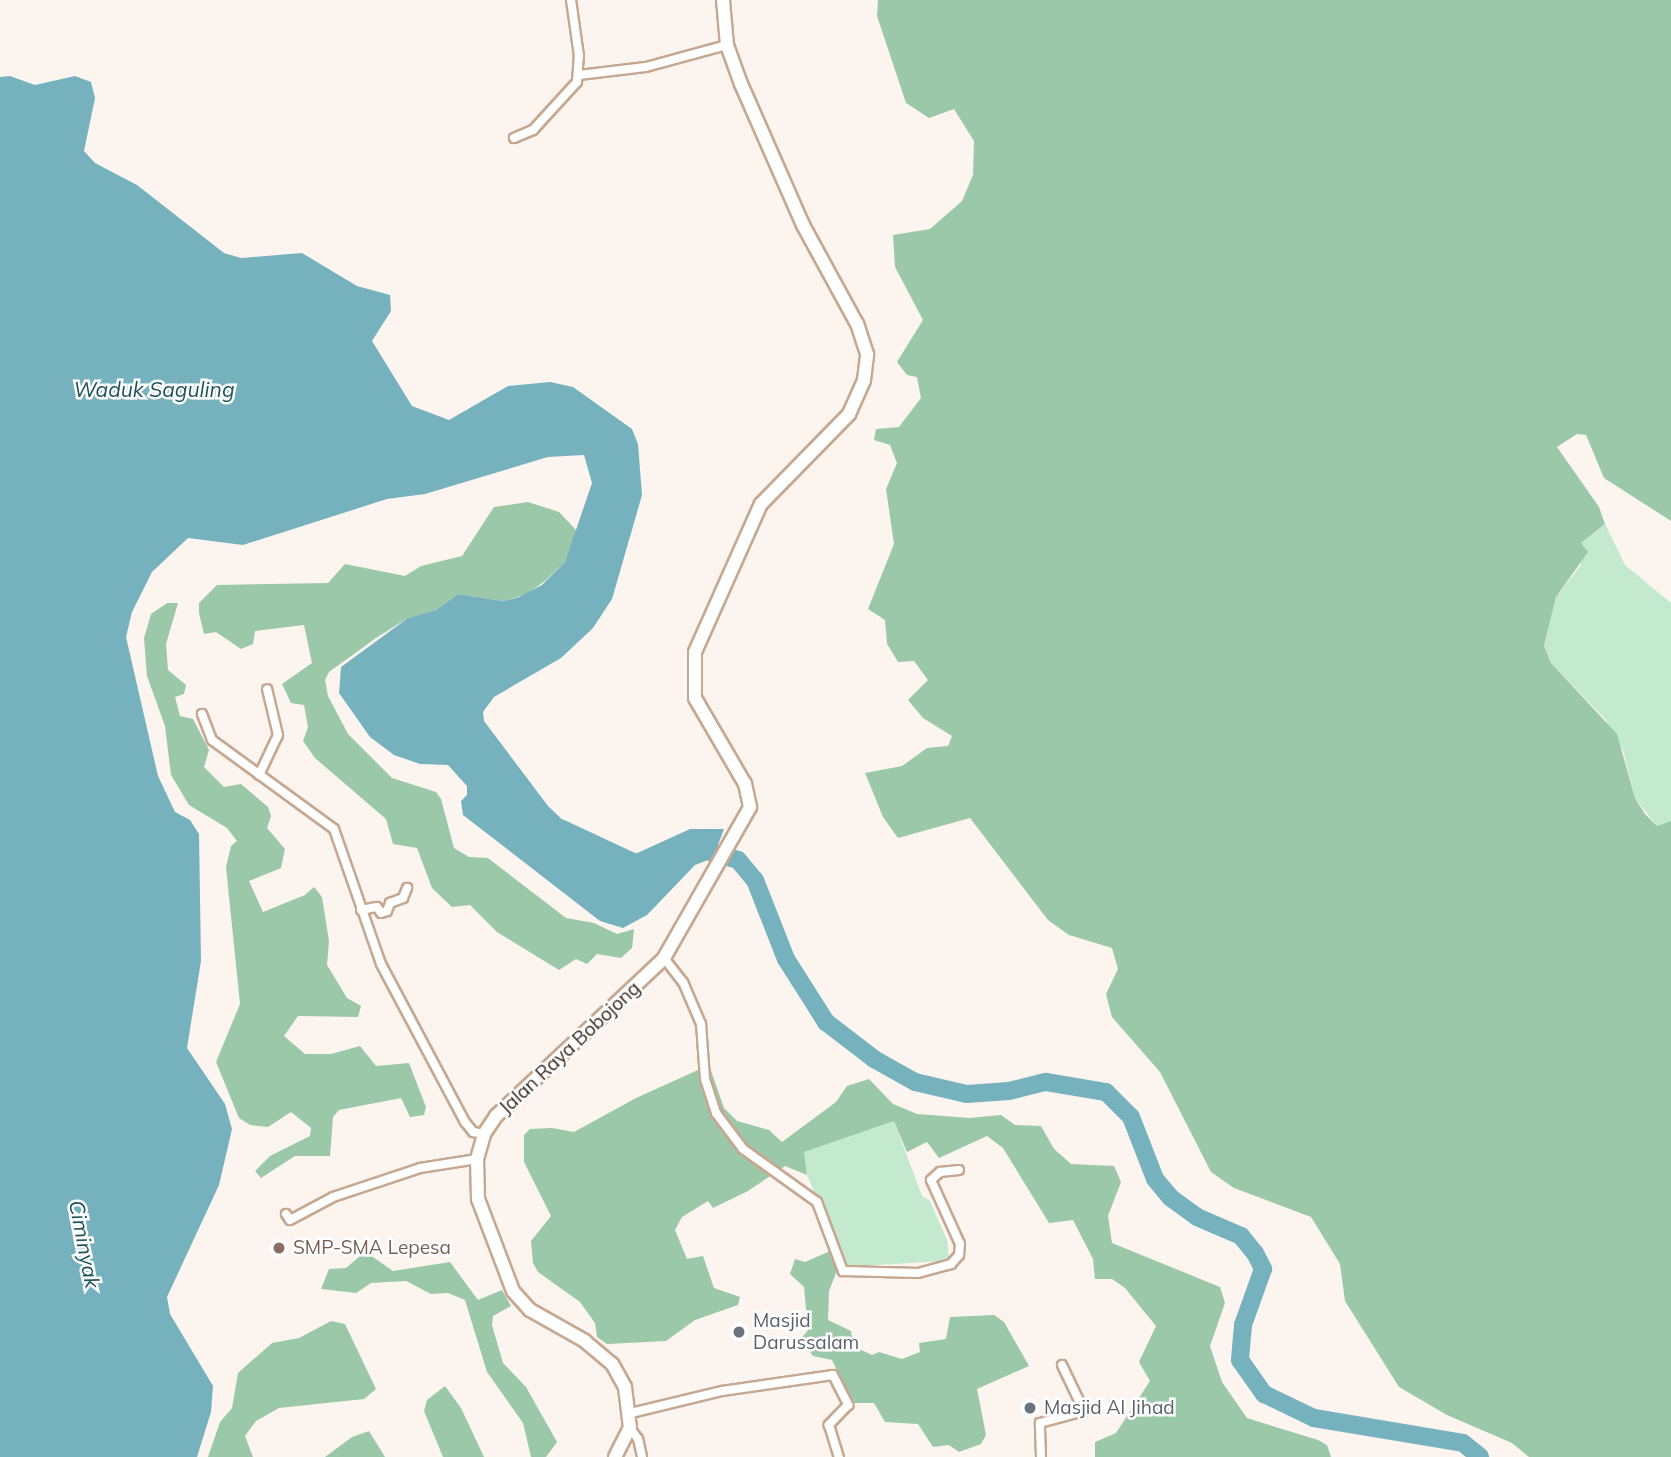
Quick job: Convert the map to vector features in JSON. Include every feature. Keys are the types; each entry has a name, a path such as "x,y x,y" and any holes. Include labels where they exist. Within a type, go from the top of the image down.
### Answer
{"main road":[{"path":"723,0 727,45"},
{"name":"Jalan Raya Bobojong","path":"615,1457 630,1428 631,1413 612,1364 585,1341 530,1310 513,1291 478,1199 477,1160 484,1134 507,1105 664,958 742,822 751,798 695,698 695,652 761,504 849,414 864,380 867,354 858,324 803,225 727,45"}],"street":[{"path":"514,138 533,130 572,90 579,75 571,0"},
{"path":"579,75 646,67 727,45"},
{"path":"259,775 278,736 267,689"},
{"path":"202,714 212,740 334,829 381,964 464,1122 472,1132 484,1134"},
{"path":"361,910 377,907 381,913 387,911 390,903 403,898 407,888"},
{"path":"664,958 683,982 701,1024 705,1079 716,1113 743,1149 817,1202 843,1271 918,1273 951,1264 959,1255 960,1244 931,1180 940,1172 959,1170"},
{"path":"286,1214 290,1220 333,1197 410,1171 477,1160"},
{"path":"1041,1457 1040,1423 1084,1411 1062,1365"},
{"path":"631,1413 722,1391 833,1375 848,1405 829,1425 839,1457"},
{"path":"630,1428 638,1439 642,1457"}],"green space":[{"path":"878,0 1671,0 1671,521 1604,478 1586,435 1577,434 1557,447 1599,507 1605,524 1581,543 1588,552 1556,597 1544,646 1551,663 1617,734 1635,798 1645,814 1657,826 1671,821 1671,1457 1529,1457 1512,1443 1447,1415 1399,1387 1345,1301 1340,1264 1311,1217 1234,1188 1211,1172 1160,1072 1112,1017 1106,994 1118,969 1112,948 1069,935 1048,920 970,818 898,838 883,817 865,773 902,766 927,748 948,746 952,736 923,718 908,700 928,680 914,661 898,662 887,644 885,620 868,609 894,544 886,489 897,463 890,445 874,440 876,429 899,427 921,398 917,377 907,375 897,362 923,320 895,267 893,235 930,229 962,201 973,175 974,141 954,109 929,118 906,103 877,16"},
{"path":"528,502 559,512 577,531 565,562 545,581 527,594 503,601 458,594 436,610 408,618 376,638 329,672 325,680 328,696 348,734 392,778 436,792 441,799 454,848 469,857 488,858 566,918 594,923 617,934 634,929 632,948 621,958 597,954 587,964 576,959 559,970 497,932 470,905 452,907 432,888 417,848 393,844 386,819 315,758 303,741 308,727 304,705 291,703 282,684 312,663 304,625 255,631 253,644 241,649 216,632 204,634 199,613 199,603 217,585 328,583 345,564 405,576 421,566 462,556 494,507"},
{"path":"1605,524 1625,565 1671,603 1671,821 1657,826 1635,798 1623,750 1606,720 1551,663 1544,646 1556,597 1581,565 1581,543"},
{"path":"167,603 178,603 166,644 168,670 186,685 184,694 175,697 180,716 193,719 209,750 204,767 224,787 241,784 268,807 271,816 267,828 285,849 281,868 249,881 263,912 305,895 314,887 322,897 329,941 327,965 347,998 361,1006 358,1017 298,1016 284,1036 305,1054 331,1054 360,1046 376,1066 409,1063 426,1107 424,1115 410,1117 401,1098 339,1110 333,1117 330,1156 295,1156 261,1178 255,1171 270,1156 310,1136 311,1128 291,1112 268,1127 250,1125 239,1118 216,1062 240,1004 226,867 231,846 237,841 227,828 189,805 171,775 165,726 147,676 144,638 151,614"},
{"path":"709,1065 724,1108 737,1121 769,1130 782,1142 836,1102 847,1086 869,1079 893,1104 917,1114 970,1118 1001,1115 1015,1125 1041,1126 1054,1149 1071,1164 1114,1166 1121,1182 1108,1216 1112,1243 1220,1287 1225,1303 1210,1346 1222,1382 1247,1418 1318,1440 1327,1445 1331,1457 1095,1457 1095,1442 1116,1433 1150,1381 1139,1362 1156,1326 1125,1288 1112,1279 1095,1279 1093,1259 1073,1220 1049,1223 1003,1148 987,1136 939,1158 927,1142 907,1152 894,1121 804,1152 807,1175 785,1166 748,1191 713,1208 708,1201 682,1217 675,1230 687,1259 703,1256 714,1288 740,1297 738,1305 695,1320 666,1341 607,1344 597,1337 595,1323 580,1302 538,1272 533,1263 531,1241 551,1216 524,1162 524,1135 530,1129 552,1128 574,1132 636,1098"},
{"path":"894,1121 922,1196 930,1201 947,1240 949,1257 942,1261 845,1267 807,1175 803,1152"},
{"path":"837,1248 845,1267 836,1273 829,1291 828,1320 851,1331 853,1346 872,1355 879,1352 902,1359 920,1352 919,1343 946,1339 950,1317 994,1315 1004,1322 1029,1366 977,1389 986,1435 981,1444 959,1452 949,1445 933,1447 918,1424 885,1422 874,1403 853,1403 832,1360 813,1356 801,1339 808,1330 804,1287 790,1274 795,1259 805,1262"},
{"path":"370,1255 393,1271 450,1262 478,1300 502,1290 511,1306 493,1316 492,1325 503,1363 526,1387 557,1442 546,1457 531,1457 523,1423 487,1372 465,1300 448,1293 431,1294 406,1281 371,1283 356,1293 321,1289 329,1269 346,1268 360,1256"},
{"path":"331,1321 345,1324 376,1389 364,1399 279,1408 256,1421 245,1436 253,1457 208,1457 220,1422 232,1408 238,1373 272,1343 299,1338"},
{"path":"445,1386 461,1408 484,1457 443,1457 424,1411 427,1400"},
{"path":"369,1431 385,1457 325,1457 352,1437"}],"water":[{"name":"Waduk Saguling","path":"10,76 35,85 75,76 91,82 95,98 84,151 95,163 137,185 224,253 241,258 302,253 357,286 390,295 391,311 372,341 412,406 449,420 508,386 550,382 573,387 632,429 638,444 642,495 612,599 593,628 561,658 494,697 483,712 484,721 548,806 595,851 633,855 690,829 724,829 713,858 695,865 647,915 623,928 600,921 463,815 461,801 467,795 467,786 448,765 420,764 394,755 370,737 339,693 341,667 408,618 436,610 458,594 503,601 519,597 542,585 565,562 592,483 584,455 548,457 425,494 387,499 243,545 188,538 152,572 132,612 126,637 158,776 175,812 190,820 199,834 201,961 187,1048 225,1104 232,1129 219,1185 167,1297 170,1314 213,1386 211,1412 197,1457 0,1457 0,77"}],"waterway":[{"path":"560,828 633,862"},
{"path":"707,851 738,860 755,880 786,959 826,1022 874,1059 915,1082 967,1094 1009,1091 1046,1082 1106,1092 1131,1117 1155,1179 1171,1198 1197,1217 1241,1236 1255,1253 1263,1269 1243,1325 1240,1360 1264,1394 1314,1418 1463,1443 1480,1457"}],"place":[{"name":"SMP-SMA Lepesa","path":"279,1248"},
{"name":"Masjid Darussalam","path":"739,1332"},
{"name":"Masjid Al Jihad","path":"1030,1408"}],"water label":[{"name":"Ciminyak","path":"85,1244"}]}
